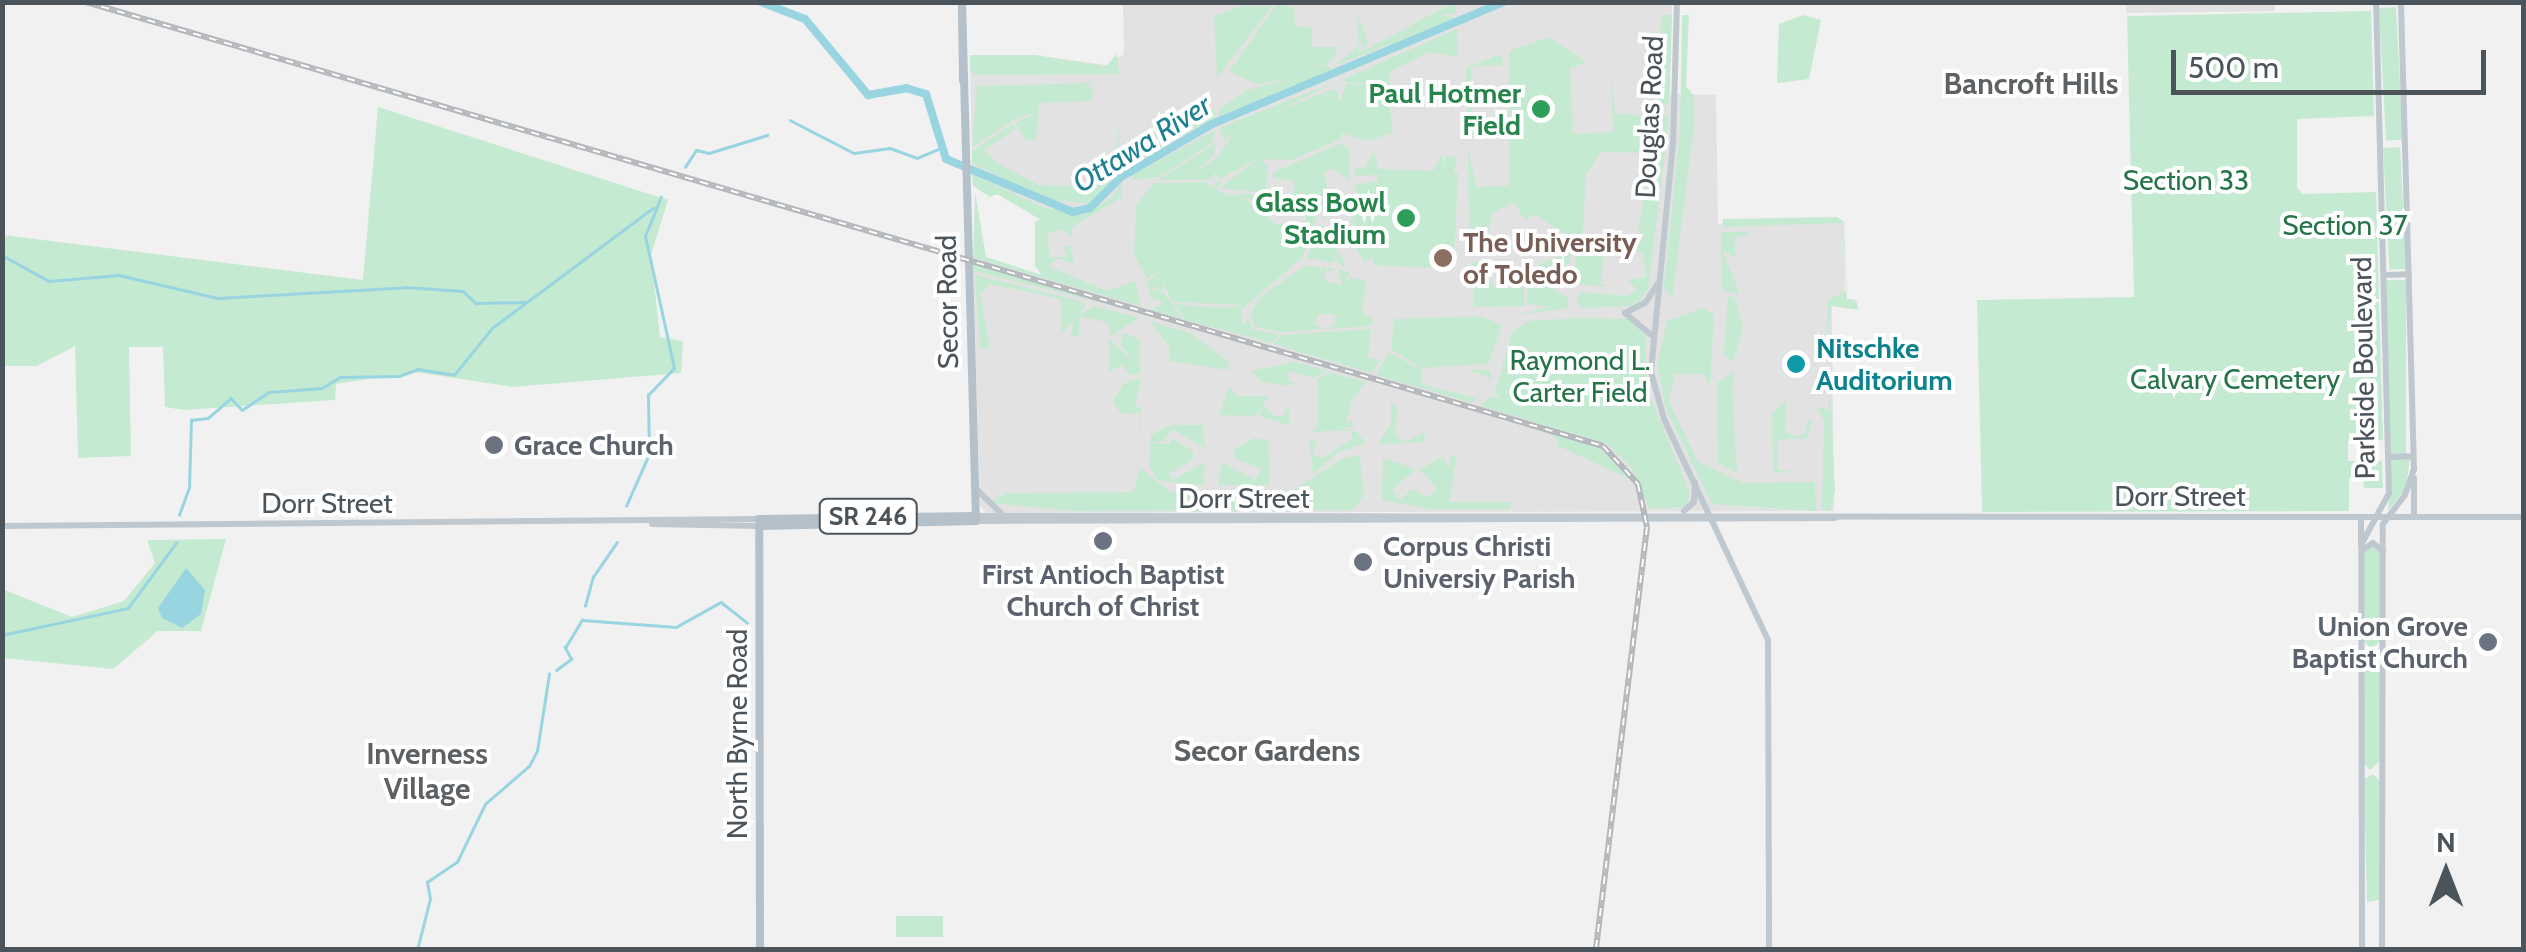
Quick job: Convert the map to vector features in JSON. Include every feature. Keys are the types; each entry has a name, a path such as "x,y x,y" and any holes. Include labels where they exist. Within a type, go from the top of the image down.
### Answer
{"main road":[{"name":"Douglas Road","path":"1677,2 1674,143 1652,337 1656,398 1758,611 1772,665 1769,950"},
{"name":"Parkside Boulevard","path":"2361,548 2389,497 2376,2"},
{"name":"Parkside Boulevard","path":"2401,2 2414,517"},
{"name":"Secor Road","path":"962,5 976,518"},
{"path":"2384,275 2409,274"},
{"path":"1652,337 1642,321 1625,313 1644,303 1658,283"},
{"path":"2388,457 2414,456"},
{"name":"Parkside Boulevard","path":"2382,950 2383,552 2387,518 2414,470"},
{"path":"1682,513 1692,506 1695,482"},
{"path":"975,488 987,506 1007,516"},
{"path":"1489,520 1533,512"},
{"name":"Dorr Street","path":"2,526 652,524 1533,512 1682,513 1752,521 2524,517"},
{"path":"1210,520 1251,514"},
{"path":"1773,520 1798,514"},
{"name":"Dorr Street","path":"976,518 1489,520 1798,514 1837,518"},
{"name":"Parkside Boulevard","path":"2361,518 2362,950"},
{"name":"North Byrne Road","path":"759,522 760,950"},
{"path":"2361,548 2373,543 2383,552"}],"shaded area":[{"name":"The University of Toledo","path":"1123,3 1672,3 1670,94 1716,95 1718,224 1843,222 1845,292 1832,300 1834,511 986,513 980,505 973,258 1042,277 1042,208 972,174 970,55 1034,55 1106,65 1124,54"},
{"path":"2126,3 2275,3 2275,11 2126,13"}],"green space":[{"path":"1453,3 1457,13 1441,15 1457,19 1333,66 1358,47 1357,13 1368,42 1362,50 1359,33 1359,53"},
{"path":"1276,5 1294,7 1295,27 1311,27 1312,47 1337,47 1333,60 1293,77 1326,64 1332,70 1219,116 1219,109 1248,90 1287,79 1257,84 1229,72"},
{"path":"1241,6 1272,6 1217,78 1214,16"},
{"path":"2396,7 2403,140 2386,141 2379,8"},
{"name":"Calvary Cemetery","path":"2371,11 2374,116 2297,119 2297,187 2302,194 2376,192 2383,440 2348,441 2348,461 2382,461 2383,488 2364,488 2363,477 2349,478 2349,511 1982,512 1977,300 2134,297 2127,16"},
{"path":"1661,15 1672,15 1669,102 1663,107 1658,101"},
{"path":"1682,15 1689,15 1686,86 1694,96 1694,126 1672,300 1664,288 1680,131"},
{"path":"1803,15 1821,20 1809,79 1777,83 1779,24"},
{"path":"1457,29 1458,57 1430,52 1389,72 1389,86 1339,81"},
{"path":"1549,37 1587,62 1570,68 1573,134 1613,132 1611,69 1615,113 1660,118 1657,163 1663,113 1669,119 1648,289 1638,303 1612,304 1638,304 1633,306 1582,308 1575,299 1582,292 1627,296 1637,290 1628,280 1646,277 1643,253 1624,250 1627,237 1645,238 1638,231 1649,169 1657,170 1658,165 1649,166 1646,153 1601,152 1586,175 1583,232 1574,239 1535,215 1524,220 1515,202 1492,213 1488,235 1496,242 1491,246 1469,233 1468,149 1476,187 1509,186 1509,51"},
{"path":"1117,54 1119,74 975,75 970,69 970,55 1034,55 1106,66"},
{"path":"1501,54 1504,65 1471,67 1472,113 1482,113 1483,130 1468,130 1466,68"},
{"path":"1337,81 1278,111 1336,88 1340,102 1346,83 1388,87 1393,133 1367,141 1341,133 1341,139 1291,160 1259,159 1268,166 1266,193 1220,188 1258,159 1219,179 1215,172 1212,179 1158,180 1216,143 1213,157 1188,176 1217,158 1236,130 1224,141 1219,128"},
{"path":"1093,83 1079,91 1093,86 1091,101 1039,103 1036,140 1025,139 1015,123 1036,113 1017,118 972,147 977,86"},
{"path":"378,107 668,200 651,255 660,337 683,341 681,373 513,387 415,372 336,384 335,400 183,410 165,407 163,347 129,347 131,456 78,458 75,346 37,366 3,366 3,235 363,280"},
{"path":"1215,109 1215,117 1131,165 1131,153 1172,129 1172,111 1194,111 1175,116 1188,119"},
{"path":"1013,124 1016,129 985,149 997,163 1039,185 1084,187 1116,162 1118,126 1122,169 1089,204 1044,199 972,163 972,151"},
{"path":"1216,130 1211,144 1159,177 1133,180 1132,175"},
{"path":"1341,143 1350,151 1349,180 1331,168 1324,173 1331,208 1324,221 1320,202 1294,203 1294,181 1273,178 1272,173"},
{"path":"2400,147 2406,269 2389,270 2383,148"},
{"name":"Glass Bowl Stadium","path":"1374,151 1378,169 1433,171 1443,153 1443,171 1446,155 1458,158 1453,172 1458,173 1454,258 1426,268 1374,265 1372,257 1365,263 1356,249 1357,233 1350,232 1355,224 1348,222 1356,218 1349,216 1350,202 1357,201 1349,197 1358,195 1354,185 1377,181 1378,175 1355,176 1355,167 1365,168"},
{"path":"972,174 1042,207 1083,215 1111,199 1122,180 1122,197 1072,227 1072,238 1061,229 1048,233 1049,257 1067,257 1063,247 1070,245 1074,264 1058,258 1048,266 1107,291 1135,281 1141,306 973,258 975,192 986,257 1042,275 1035,266 1035,221 1041,220 997,194 990,197 973,186"},
{"path":"1215,181 1222,182 1216,189 1230,196 1266,195 1266,210 1241,196 1276,224 1306,225 1306,209 1319,210 1302,258 1242,309 1242,328 1248,317 1252,329 1279,335 1271,343 1186,320 1174,304 1221,308 1245,305 1172,302 1163,281 1163,291 1154,287 1161,275 1152,289 1164,293 1183,319 1150,310 1165,303 1150,298 1147,283 1159,271 1147,278 1134,255 1136,206 1153,183 1206,182 1215,188"},
{"path":"1837,217 1844,222 1847,299 1856,300 1859,310 1831,306 1828,344 1827,300 1846,291 1843,223 1723,227 1723,219"},
{"path":"1322,225 1346,264 1343,267 1331,253 1336,263 1306,258 1316,237 1326,246 1318,235"},
{"path":"1592,233 1618,239 1607,238 1604,249 1601,284 1612,287 1575,284 1576,248"},
{"path":"1721,233 1751,234 1735,238 1735,258 1722,249 1740,295 1722,290"},
{"path":"1551,236 1571,246 1570,263 1553,271 1552,285 1529,269 1559,256 1561,244"},
{"path":"974,262 1130,308 1139,312 974,271"},
{"path":"1472,262 1485,262 1482,268 1495,287 1514,288 1523,276 1525,306 1474,307"},
{"path":"1304,266 1320,267 1319,281 1322,267 1336,269 1325,272 1324,281 1343,285 1337,269 1349,272 1346,284 1351,277 1366,281 1362,312 1372,318 1371,326 1325,329 1335,324 1335,315 1319,314 1314,324 1323,329 1280,332 1254,326 1251,313 1259,298"},
{"path":"1528,273 1568,298 1568,308 1512,316 1550,307 1527,304"},
{"path":"975,275 1083,302 1085,306 1061,336 1061,299 990,284 980,294 990,348 980,348"},
{"path":"2386,280 2406,280 2406,454 2386,454"},
{"path":"1728,296 1735,298 1743,327 1733,363 1724,354"},
{"path":"1095,306 1139,318 1109,337 1109,323 1080,316 1079,336 1071,336 1074,317"},
{"path":"1703,308 1714,315 1710,388 1704,374 1675,374 1669,402 1698,462 1744,483 1815,482 1816,511 1712,504 1666,409 1657,366 1667,321"},
{"path":"1479,316 1502,325 1488,364 1421,368 1391,349 1394,319"},
{"name":"Raymond L. Carter Field","path":"1630,319 1645,331 1647,390 1690,493 1685,507 1649,509 1633,469 1606,443 1480,406 1491,396 1502,399 1495,393 1512,332 1528,321"},
{"path":"1150,321 1192,334 1229,362 1228,370 1170,361 1169,346"},
{"path":"1371,329 1368,358 1381,360 1371,373 1273,344 1282,335"},
{"path":"1124,333 1140,339 1140,374 1129,375 1122,365 1109,372 1109,339 1136,363 1120,344"},
{"path":"1828,348 1835,491 1830,512 1822,508 1824,421 1816,406 1829,410"},
{"path":"1389,353 1421,369 1421,384 1475,398 1492,379 1466,369 1489,370 1493,378 1472,403 1376,375"},
{"path":"1294,362 1327,371 1315,378 1288,371 1289,382 1300,383 1286,386 1263,382 1250,371"},
{"path":"1735,371 1732,386 1737,473 1718,462 1717,383"},
{"path":"1332,373 1365,382 1351,402 1346,424 1352,420 1353,427 1337,427 1355,430 1366,443 1337,453 1313,474 1309,439 1317,439 1313,455 1322,458 1352,439 1352,430 1309,432 1318,427 1318,378"},
{"path":"1141,377 1135,405 1141,408 1139,443 1139,414 1120,413 1113,402 1123,384"},
{"path":"1229,387 1237,396 1268,396 1263,406 1275,416 1283,416 1289,403 1289,425 1259,416 1262,407 1254,416 1219,415"},
{"path":"1786,401 1785,432 1797,437 1806,432 1807,420 1812,421 1807,438 1778,440 1778,469 1793,472 1773,473 1772,413"},
{"path":"1391,402 1397,408 1395,436 1404,442 1424,433 1426,442 1378,444 1391,424"},
{"path":"1170,425 1203,425 1205,448 1172,429 1164,441 1151,443 1169,444 1172,439 1193,451 1193,459 1169,474 1173,480 1205,462 1203,486 1157,480 1149,466 1151,435"},
{"path":"1528,425 1599,447 1630,479 1558,446 1557,438"},
{"path":"1254,438 1268,440 1270,485 1218,485 1222,462 1255,480 1262,469 1234,458 1234,450"},
{"path":"1450,454 1456,457 1450,502 1511,502 1510,509 1431,509 1382,500 1383,458 1416,469 1392,490 1400,500 1412,489 1428,497 1437,489 1420,469 1443,457 1449,468"},
{"path":"1360,455 1364,495 1353,510 1074,511 990,503 1007,493 1133,492 1140,468 1170,492 1292,491 1343,458"},
{"path":"2410,458 2406,488 2388,511 2391,459"},
{"path":"226,539 201,631 158,631 113,669 3,658 2,589 72,617 124,601 155,563 147,540"},
{"path":"2371,545 2380,551 2380,642 2371,649 2364,641 2364,551"},
{"path":"2373,654 2380,662 2380,761 2370,770 2364,764 2364,663"},
{"path":"2373,774 2381,783 2380,900 2367,902 2364,779"},
{"path":"896,916 943,916 943,937 896,937"}],"water":[{"path":"186,568 205,590 201,614 182,628 162,618 158,608"}],"waterway":[{"name":"Ottawa River","path":"761,2 805,19 868,95 906,88 926,94 946,159 1073,212 1090,208 1121,177 1212,124 1503,2"},
{"path":"790,120 854,153 890,148 917,158 938,149"},
{"path":"685,167 696,150 709,153 767,135"},
{"path":"626,506 649,454 648,395 674,368 645,236 661,197"},
{"path":"179,515 189,487 191,420 208,418 231,398 242,410 269,392 322,388 340,377 399,376 418,369 454,375 492,328 653,208"},
{"path":"2,255 49,281 119,275 218,298 406,287 463,291 476,303 526,302"},
{"path":"585,606 593,577 617,542"},
{"path":"2,635 128,608 176,543"},
{"path":"556,670 571,659 565,648 582,620 676,627 721,602 747,622"},
{"path":"417,950 430,899 427,882 457,862 485,804 529,766 537,751 549,674"}],"railway":[{"path":"86,2 1603,446 1638,484 1647,527 1596,950"}],"place":[{"name":"Paul Hotmer Field","path":"1541,109"},
{"name":"Glass Bowl Stadium","path":"1406,218"},
{"name":"The University of Toledo","path":"1443,258"},
{"name":"Nitschke Auditorium","path":"1796,364"},
{"name":"Grace Church","path":"494,445"},
{"name":"First Antioch Baptist Church of Christ","path":"1103,541"},
{"name":"Corpus Christi Universiy Parish","path":"1363,562"},
{"name":"Union Grove Baptist Church","path":"2488,642"}],"district":[{"name":"Bancroft Hills","path":"2031,84"},
{"name":"Secor Gardens","path":"1267,751"},
{"name":"Inverness Village","path":"427,771"}],"park label":[{"name":"Section 33","path":"2186,180"},
{"name":"Section 37","path":"2345,225"}]}
